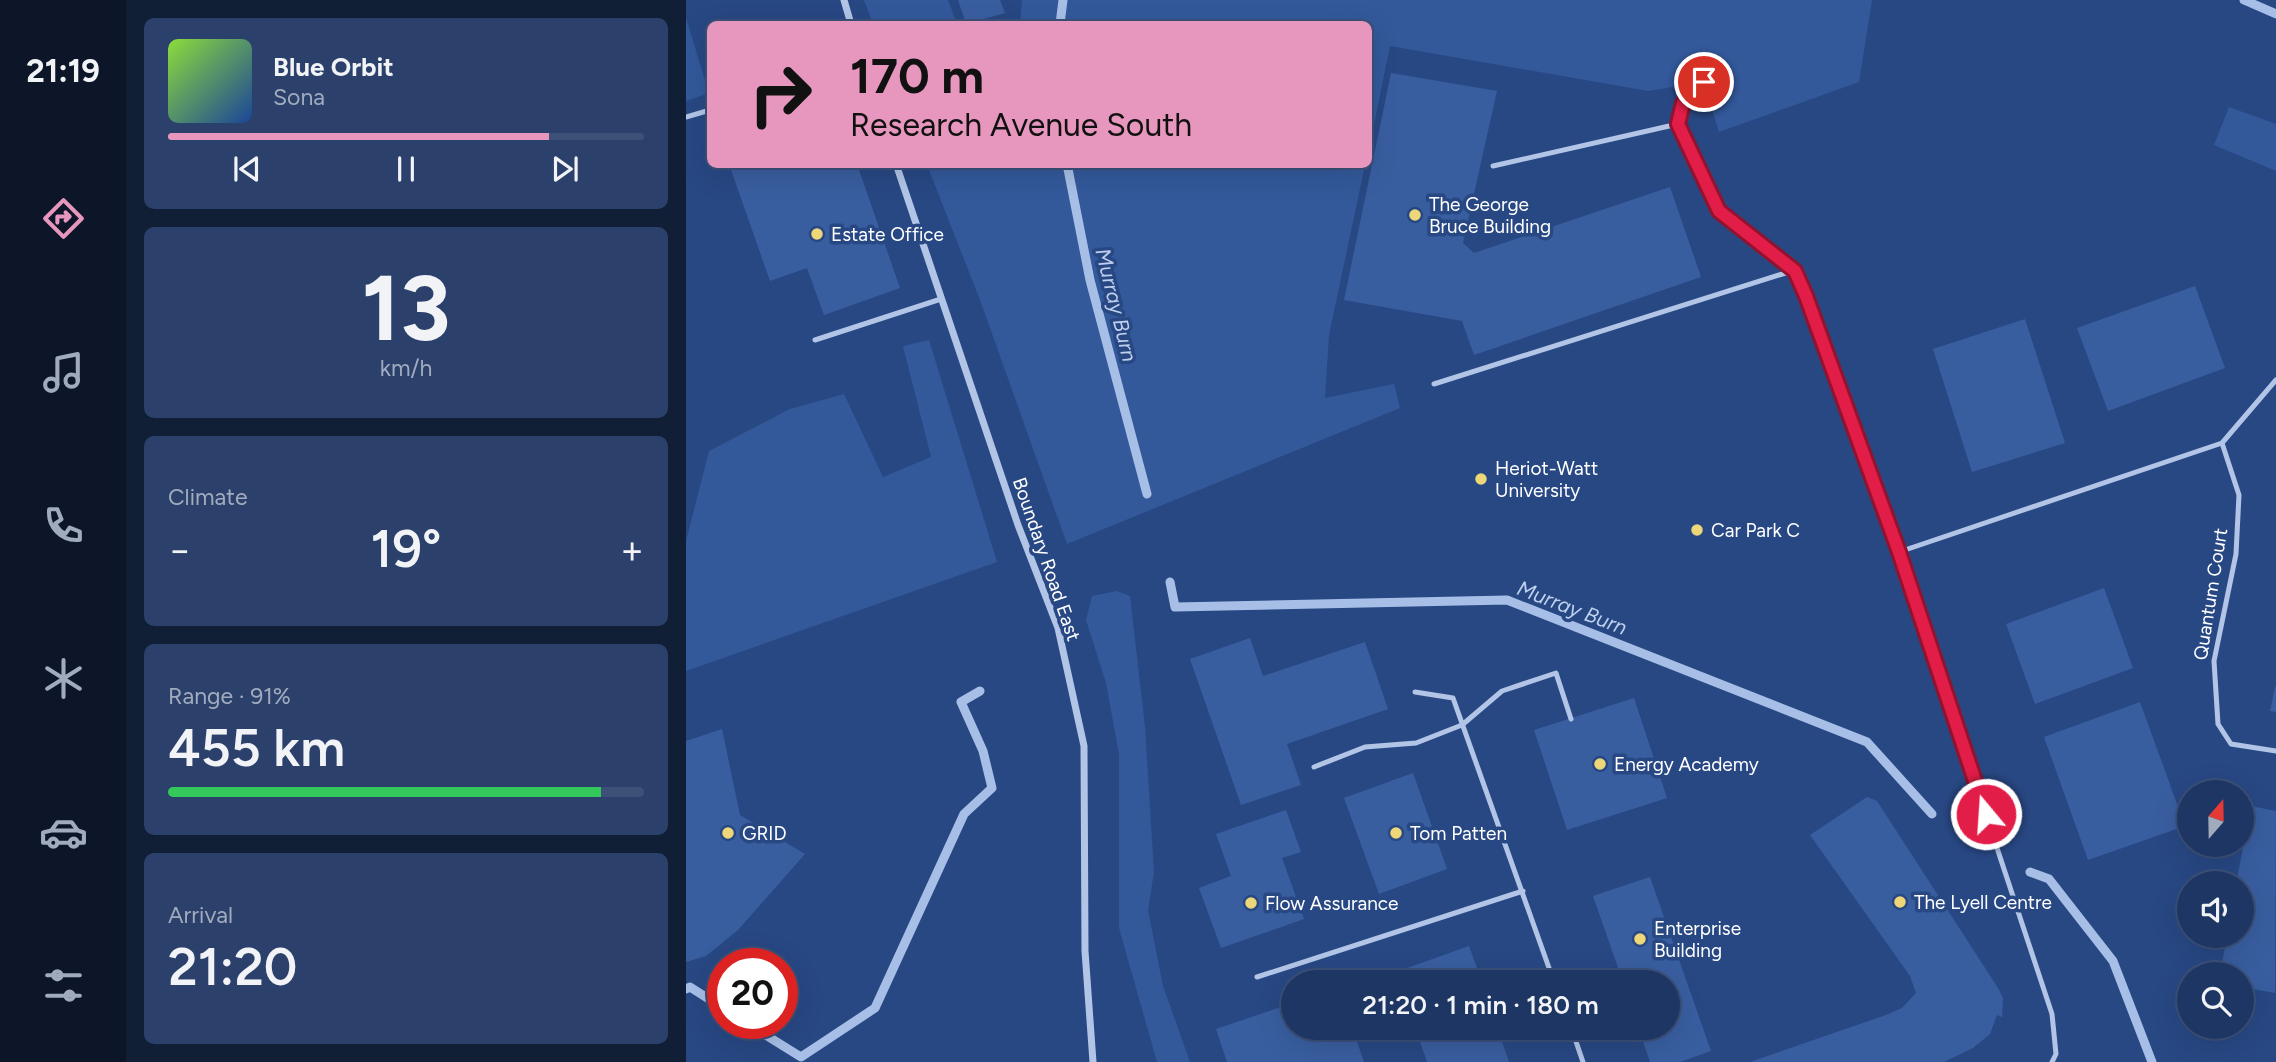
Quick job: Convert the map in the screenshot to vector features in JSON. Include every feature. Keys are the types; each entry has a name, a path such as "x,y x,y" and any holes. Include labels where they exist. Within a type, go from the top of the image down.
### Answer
{"street":[{"path":"844,0 850,21"},
{"name":"Boundary Road East","path":"897,168 1018,525 1058,628 1084,746 1085,951 1093,1062"}],"lane":[{"path":"1704,82 1683,103 1678,124 1719,211 1795,271 1899,552 2052,1014 2056,1054 2052,1062"},
{"path":"686,117 707,111"},
{"path":"1493,166 1678,124"},
{"path":"1434,384 1795,271"},
{"path":"815,340 941,299"},
{"path":"1899,552 2222,443 2276,380"},
{"name":"Quantum Court","path":"2222,443 2239,495 2236,554 2214,661 2218,724 2231,744 2276,751"},
{"path":"1314,767 1365,747 1416,743 1462,724 1502,691 1556,673 1571,719"},
{"path":"1415,692 1453,698 1551,970"},
{"path":"1257,977 1523,891"},
{"path":"1575,1040 1583,1062"}],"shaded area":[{"path":"864,0 948,0 956,21 872,21"},
{"path":"1022,0 1872,0 1859,82 1719,132 1703,82 1648,91 1390,46 1372,134 1372,21 1020,21"},
{"path":"686,18 707,94 686,101"},
{"path":"2229,107 2276,124 2276,171 2214,145"},
{"path":"928,168 1364,168 1329,335 1325,398 1394,384 1400,408 1067,544 980,300"},
{"path":"929,340 997,562 686,671 686,541 709,451 790,409 844,394 883,477 931,457 903,346"},
{"path":"1117,591 1130,596 1145,727 1154,872 1148,910 1163,986 1190,1062 1157,1062 1119,928 1119,754 1106,683 1086,620 1092,596"}],"building":[{"path":"958,0 1000,0 1005,13 977,21 965,21"},
{"name":"The George Bruce Building","path":"1391,73 1497,91 1463,243 1474,253 1670,187 1701,277 1474,355 1462,321 1344,300"},
{"name":"Estate Office","path":"730,168 858,168 900,288 824,315 807,268 770,281"},
{"path":"2195,286 2225,368 2108,411 2077,328"},
{"path":"2025,319 2065,443 1972,472 1933,349"},
{"path":"2104,588 2133,668 2035,704 2006,624"},
{"path":"1250,638 1263,676 1365,642 1388,709 1287,744 1301,785 1241,805 1190,659"},
{"path":"2276,687 2276,712 2270,711"},
{"name":"Energy Academy","path":"1634,698 1667,798 1567,830 1534,730"},
{"path":"2140,702 2177,804 2177,829 2088,860 2044,737"},
{"name":"GRID","path":"722,729 740,815 805,854 738,930 716,948 707,948 706,956 686,962 686,741"},
{"name":"Tom Patten","path":"1413,773 1447,869 1379,894 1344,798"},
{"name":"The Lyell Centre","path":"1867,797 1877,801 1998,988 2003,998 2002,1017 1997,1015 1990,1034 1973,1048 1944,1062 1750,1062 1886,1015 1902,1008 1916,993 1910,976 1810,835"},
{"path":"2254,807 2276,811 2275,993 2254,989 2254,962 2222,962 2225,948 2254,948 2254,871 2238,871 2241,858 2254,858"},
{"name":"Flow Assurance","path":"1286,810 1301,852 1282,858 1304,919 1221,948 1199,888 1231,876 1216,834"},
{"name":"Enterprise Building","path":"1650,877 1711,1051 1680,1062 1650,1062 1642,1040 1680,1040 1680,970 1619,970 1593,896"},
{"path":"1469,946 1478,970 1402,970"},
{"path":"1281,1007 1281,1040 1356,1040 1364,1062 1227,1062 1216,1029"},
{"path":"1419,1040 1501,1040 1509,1062 1427,1062"}],"waterway":[{"name":"Murray Burn","path":"1060,21 1063,0"},
{"name":"Murray Burn","path":"2244,0 2276,14"},
{"name":"Murray Burn","path":"1068,168 1090,280 1147,494"},
{"name":"Murray Burn","path":"1170,582 1175,607 1507,600 1867,742 1932,814"},
{"path":"772,1039 801,1057 875,1008 964,814 992,788 983,751 961,702 980,691"},
{"name":"Murray Burn","path":"2030,872 2049,879 2113,961 2152,1062"},
{"path":"686,989 690,987 707,998"}],"place":[{"name":"The George Bruce Building","path":"1415,215"},
{"name":"Estate Office","path":"817,234"},
{"name":"Heriot-Watt University","path":"1481,479"},
{"name":"Car Park C","path":"1697,530"},
{"name":"Energy Academy","path":"1600,764"},
{"name":"GRID","path":"728,833"},
{"name":"Tom Patten","path":"1396,833"},
{"name":"The Lyell Centre","path":"1900,902"},
{"name":"Flow Assurance","path":"1251,903"},
{"name":"Enterprise Building","path":"1640,939"}],"route":[{"path":"1704,82 1683,103 1678,124 1719,211 1795,271 1899,552 1986,814"}]}
